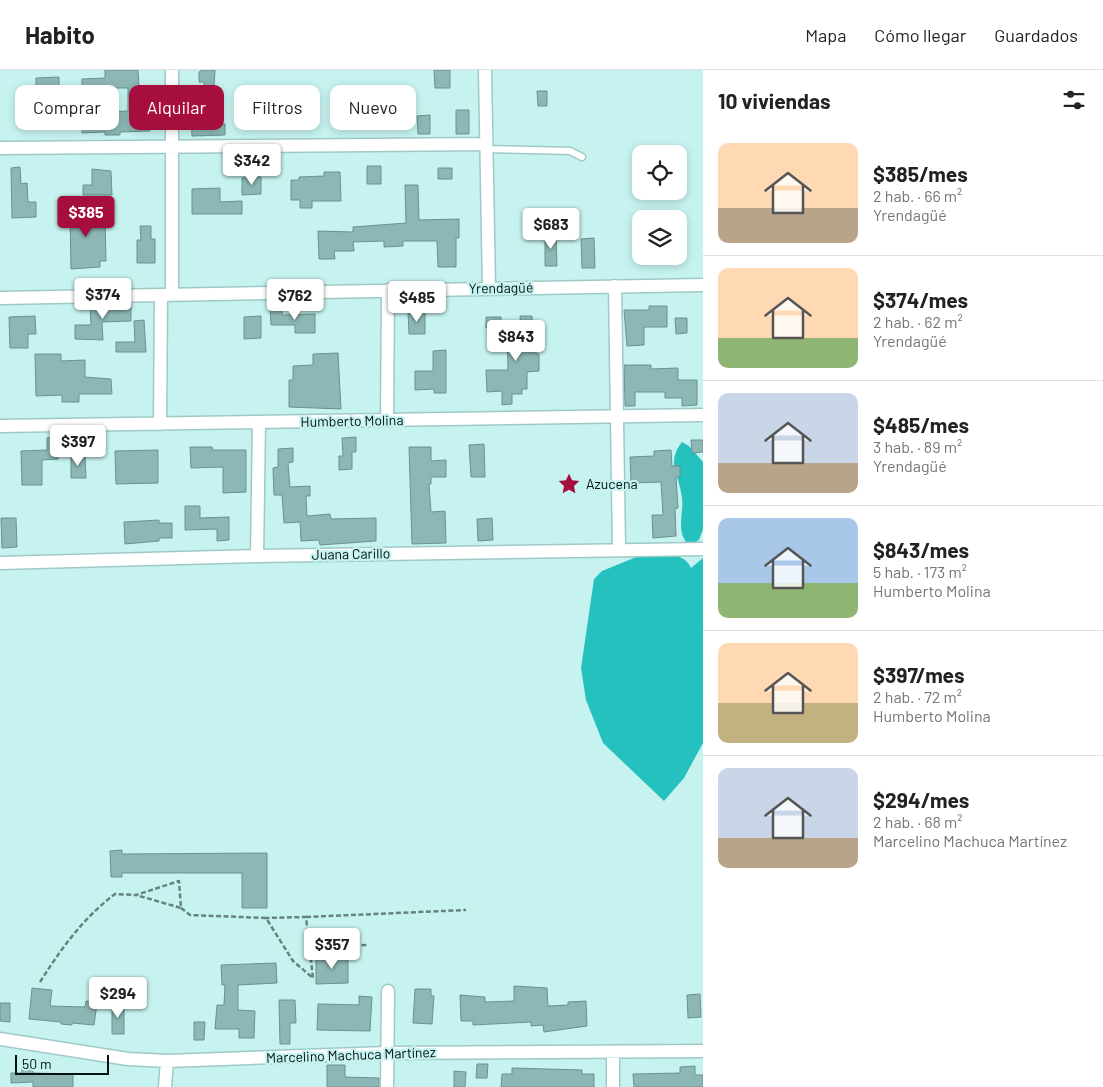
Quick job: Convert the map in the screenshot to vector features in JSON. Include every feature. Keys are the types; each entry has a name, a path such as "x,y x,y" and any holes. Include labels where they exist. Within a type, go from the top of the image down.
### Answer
{"street":[{"path":"160,424 172,147 172,70"},
{"path":"485,70 489,288"},
{"path":"0,148 486,147"},
{"name":"Yrendagüé","path":"0,298 703,285"},
{"path":"615,286 619,549"},
{"path":"387,420 388,290"},
{"name":"Humberto Molina","path":"0,426 703,415"},
{"path":"257,556 258,422"},
{"name":"Juana Carillo","path":"0,563 257,556 703,549"},
{"path":"387,1087 388,991"},
{"name":"Marcelino Machuca Martínez","path":"0,1039 128,1058 166,1061 387,1053 703,1050"},
{"path":"613,1052 613,1087"},
{"path":"165,1087 166,1061"}],"lane":[{"path":"486,147 570,151 582,156"}],"path":[{"path":"136,895 179,881 181,908"},
{"path":"40,982 65,942 101,904 114,894 136,895 181,908 190,915 266,918 466,910"},
{"path":"266,918 293,961 313,978 306,917"},
{"path":"309,948 367,945"}],"shaded area":[{"path":"682,442 689,446 703,462 703,529 699,540 689,546 681,529 682,498 674,463 676,452"},
{"path":"646,553 678,556 688,563 691,568 703,558 703,743 684,778 664,801 603,743 586,700 581,668 594,579 602,571"}],"building":[{"path":"105,70 138,70 139,85 129,85 129,130 150,131 120,132 120,135 105,135 105,132 82,133 82,130 119,130 119,111 128,111 128,88 119,88 119,85 82,85 82,79 105,78"},
{"path":"202,70 215,70 214,85 204,85 204,82 199,82 199,72"},
{"path":"434,70 450,70 450,88 435,88"},
{"path":"59,77 59,85 36,85 36,78"},
{"path":"537,91 547,91 547,106 538,106"},
{"path":"456,110 469,110 469,134 456,134"},
{"path":"430,115 430,134 418,134 417,116"},
{"path":"225,124 225,135 192,136 192,130 224,130"},
{"path":"367,166 381,166 381,184 367,184"},
{"path":"20,167 21,184 27,183 28,202 36,202 36,217 12,218 11,168"},
{"path":"438,168 452,168 452,179 438,179"},
{"path":"92,169 111,171 112,195 83,195 83,185 92,185"},
{"path":"324,172 340,172 341,201 312,201 312,208 300,208 300,200 291,200 291,180 299,180 299,177 324,176"},
{"path":"261,177 261,194 242,195 242,178"},
{"path":"405,185 418,185 419,220 459,219 459,238 456,238 456,267 438,267 437,241 403,241 403,246 384,247 384,241 353,242 354,251 334,251 335,259 319,259 318,231 353,232 353,227 406,223"},
{"path":"220,188 220,202 242,201 242,214 192,214 192,189"},
{"path":"61,199 72,199 72,216 105,215 106,261 100,261 100,267 71,269 70,216 62,217"},
{"path":"140,226 151,226 151,239 155,239 155,263 137,263 137,240 141,240"},
{"path":"545,234 556,234 557,266 545,266"},
{"path":"594,238 595,268 582,268 581,239"},
{"path":"131,304 131,321 102,322 103,340 75,339 75,325 91,325 90,306"},
{"path":"649,306 667,306 667,327 644,327 644,345 627,346 624,310 649,310"},
{"path":"270,310 282,310 282,315 315,314 315,333 295,333 295,325 271,325"},
{"path":"425,311 425,334 409,334 408,312"},
{"path":"35,316 36,334 28,334 28,348 10,348 9,317"},
{"path":"261,316 261,338 244,339 244,317"},
{"path":"520,316 532,316 533,333 536,333 536,354 539,354 539,371 527,372 527,389 522,389 522,394 512,394 512,404 502,405 502,391 487,392 486,370 508,370 507,327 521,327"},
{"path":"486,317 501,317 501,328 486,328"},
{"path":"675,318 687,318 687,333 676,334"},
{"path":"144,320 146,352 116,352 116,342 135,342 134,321"},
{"path":"446,350 446,393 434,393 434,389 415,390 415,371 433,371 433,351"},
{"path":"338,353 341,409 289,407 289,380 293,380 293,366 313,365 313,354"},
{"path":"35,354 61,354 61,361 85,360 85,377 111,379 112,394 79,394 79,402 62,402 62,395 36,396"},
{"path":"624,365 651,365 651,369 678,368 678,380 697,380 697,405 682,406 682,398 665,398 665,392 635,392 635,406 625,406"},
{"path":"57,437 58,459 42,460 42,485 22,485 21,451 47,450 47,438"},
{"path":"356,437 356,452 352,452 352,469 339,470 339,456 343,456 342,438"},
{"path":"691,440 703,440 703,452 692,453"},
{"path":"484,444 485,477 471,477 469,445"},
{"path":"190,447 212,447 213,450 246,450 246,492 223,493 223,467 191,468"},
{"path":"409,447 431,447 431,461 446,460 446,477 431,477 431,484 429,484 431,512 445,511 446,543 412,544"},
{"path":"293,448 293,462 288,463 290,487 310,486 310,496 306,496 307,516 330,514 331,519 376,518 376,541 320,545 319,540 301,541 300,522 284,523 282,495 274,495 273,468 278,467 278,449"},
{"path":"158,450 158,483 116,484 115,451"},
{"path":"671,450 672,466 680,466 680,477 676,477 678,508 675,509 676,536 653,538 652,515 663,515 661,482 631,483 630,457 654,456 654,451"},
{"path":"71,456 85,456 86,478 71,478"},
{"path":"185,506 200,506 200,518 229,517 229,540 217,541 217,529 185,530"},
{"path":"1,518 16,518 17,547 2,548"},
{"path":"492,518 493,540 478,541 477,519"},
{"path":"159,520 159,523 172,523 172,538 159,538 159,541 125,544 124,522"},
{"path":"122,850 122,854 267,853 267,908 242,908 242,873 122,873 122,877 111,877 110,851"},
{"path":"316,956 348,956 348,983 316,984"},
{"path":"276,963 277,983 238,985 238,1010 255,1011 254,1038 239,1038 239,1029 215,1029 217,1005 224,1005 225,985 222,985 221,965"},
{"path":"514,986 547,988 548,1006 568,1005 568,1002 586,1001 587,1026 544,1032 543,1025 531,1026 531,1022 473,1025 473,1021 461,1021 460,995 485,997 485,1002 514,1001"},
{"path":"32,988 52,990 50,1006 85,1007 86,1001 97,1003 94,1025 61,1024 61,1022 29,1019"},
{"path":"415,989 431,989 431,996 434,996 432,1024 413,1023"},
{"path":"700,994 701,1017 688,1018 687,995"},
{"path":"359,996 372,997 370,1031 317,1030 318,1004 359,1005"},
{"path":"279,1000 295,1000 296,1023 290,1023 290,1044 280,1044"},
{"path":"0,1003 10,1003 10,1022 0,1021"},
{"path":"112,1003 124,1003 124,1034 112,1034"},
{"path":"194,1022 205,1022 204,1040 194,1040"},
{"path":"22,1064 33,1064 33,1073 73,1074 73,1087 33,1087 33,1082 11,1083 11,1073 22,1073"},
{"path":"477,1064 488,1064 487,1078 476,1078"},
{"path":"327,1065 345,1065 345,1077 379,1078 379,1087 327,1087"},
{"path":"695,1066 695,1075 703,1075 703,1087 634,1087 633,1074 680,1073 680,1067"},
{"path":"512,1068 582,1070 582,1074 594,1074 594,1087 501,1087 502,1074 512,1074"},
{"path":"454,1071 466,1072 465,1087 454,1087"}],"place":[{"name":"Azucena","path":"569,484"}]}
